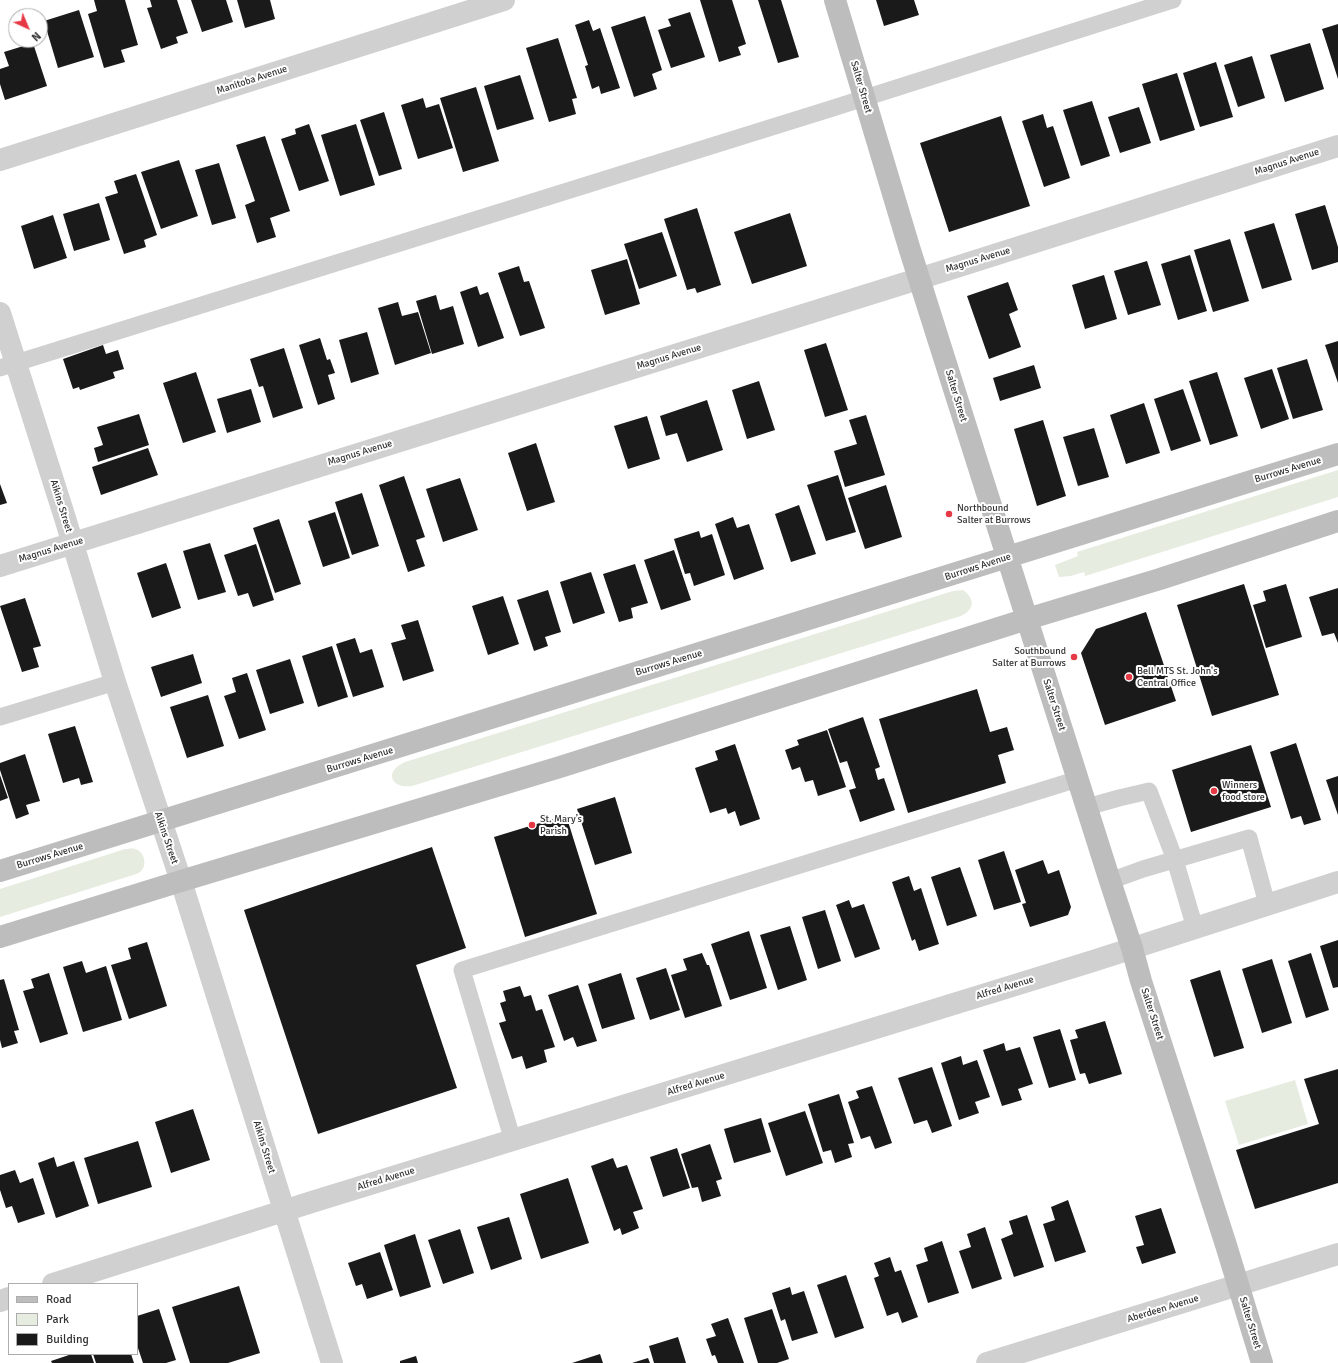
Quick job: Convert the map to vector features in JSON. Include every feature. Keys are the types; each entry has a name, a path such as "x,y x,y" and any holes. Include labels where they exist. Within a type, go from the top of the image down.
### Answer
{"street":[{"name":"Manitoba Avenue","path":"0,160 504,0"},
{"name":"Salter Street","path":"835,0 919,278 1262,1363"},
{"name":"Magnus Avenue","path":"0,566 1338,146"},
{"name":"Aikins Street","path":"0,313 8,365 73,543 115,682 160,822 181,881 332,1363"},
{"name":"Burrows Avenue","path":"0,872 1338,454"},
{"path":"0,938 181,881 560,767 1027,619 1160,579 1338,521"},
{"name":"Alfred Avenue","path":"56,1283 1132,948 1338,882"},
{"name":"Aberdeen Avenue","path":"987,1363 1338,1254"}],"lane":[{"path":"8,365 1173,0"},
{"path":"0,717 115,682"},
{"path":"512,1140 462,970 1078,779"},
{"path":"1087,807 1149,791 1175,860 1195,928"},
{"path":"1110,881 1143,869 1249,838 1266,904"}],"green space":[{"path":"1338,470 1338,497 1085,576 1084,572 1071,576 1059,577 1055,565 1078,556 1077,552"},
{"path":"963,590 970,597 972,604 969,611 961,616 412,786 399,785 392,778 394,770 405,762 953,591"},
{"path":"125,849 135,849 141,852 144,858 144,867 139,873 0,917 0,889"},
{"path":"1295,1080 1308,1124 1239,1145 1225,1101"}],"building":[{"path":"94,0 125,0 138,45 121,50 125,62 104,68 88,14 97,11"},
{"path":"150,0 177,0 188,33 176,37 178,43 161,49 147,8 152,7"},
{"path":"191,0 226,0 233,22 202,32"},
{"path":"237,0 270,0 275,19 245,28"},
{"path":"700,0 732,0 746,44 738,47 741,55 719,62"},
{"path":"758,0 781,0 799,57 778,63"},
{"path":"876,0 914,0 919,15 884,26"},
{"path":"79,10 94,57 58,68 48,34 48,20"},
{"path":"690,12 705,57 671,68 658,30 671,26 668,19"},
{"path":"645,16 662,70 652,74 657,89 634,97 611,27"},
{"path":"589,20 593,31 600,28 620,88 601,94 599,86 592,89 585,66 588,65 575,25"},
{"path":"1338,24 1338,79 1322,29"},
{"path":"558,38 577,98 572,99 576,114 549,122 526,48"},
{"path":"1310,43 1324,89 1285,102 1270,55"},
{"path":"17,48 35,48 47,86 5,100 0,84 0,69 9,66 4,52"},
{"path":"1252,56 1265,98 1238,107 1224,65"},
{"path":"1216,62 1233,117 1200,127 1183,73"},
{"path":"1177,73 1195,130 1160,141 1142,84"},
{"path":"520,75 534,119 497,130 484,86"},
{"path":"476,87 499,161 463,172 440,98"},
{"path":"423,98 426,108 439,104 453,148 418,159 401,105"},
{"path":"1092,101 1110,156 1081,166 1063,110"},
{"path":"1139,107 1151,143 1120,153 1108,117"},
{"path":"384,112 402,169 379,176 360,120"},
{"path":"1043,114 1047,128 1053,126 1070,178 1044,187 1022,121"},
{"path":"1001,116 1030,206 949,232 920,143"},
{"path":"309,124 329,181 299,191 281,139 296,134 295,129"},
{"path":"356,124 375,185 340,196 321,135"},
{"path":"265,136 290,211 270,218 276,237 257,243 245,205 255,201 236,145"},
{"path":"179,160 198,216 161,229 141,172"},
{"path":"219,163 236,218 212,225 195,170"},
{"path":"136,174 157,235 144,240 146,247 124,254 105,197 118,193 114,181"},
{"path":"99,203 110,240 74,251 63,214"},
{"path":"1325,205 1338,247 1338,262 1312,270 1295,214"},
{"path":"697,208 721,285 697,293 695,288 687,290 664,219"},
{"path":"790,213 807,266 752,284 734,232"},
{"path":"53,215 67,258 34,269 21,226"},
{"path":"1274,223 1292,280 1262,289 1244,232"},
{"path":"662,232 677,276 639,289 624,244"},
{"path":"1230,239 1249,301 1213,312 1194,250"},
{"path":"1190,255 1207,311 1178,320 1161,264"},
{"path":"627,259 640,304 605,315 591,270"},
{"path":"1147,261 1161,305 1128,315 1114,271"},
{"path":"519,266 524,282 529,281 545,328 520,336 498,273"},
{"path":"1104,275 1117,319 1085,329 1072,285"},
{"path":"1008,282 1018,310 1009,314 1021,347 989,359 967,296"},
{"path":"477,286 480,295 488,292 504,338 478,347 460,292"},
{"path":"436,295 440,310 453,306 464,344 432,354 416,301"},
{"path":"398,302 402,316 418,312 431,353 395,365 378,308"},
{"path":"367,332 379,374 351,383 339,340"},
{"path":"320,338 327,360 330,359 335,373 328,375 335,399 318,405 299,345"},
{"path":"1338,341 1338,383 1325,345"},
{"path":"826,343 848,410 825,417 804,350"},
{"path":"103,345 106,354 118,350 124,369 113,372 115,378 80,390 79,387 73,389 63,359"},
{"path":"284,348 303,408 273,418 263,386 259,387 250,359"},
{"path":"1307,359 1323,410 1293,419 1277,368"},
{"path":"1034,365 1041,388 1000,401 993,378"},
{"path":"1272,369 1289,419 1261,429 1244,378"},
{"path":"196,372 216,432 183,443 163,383"},
{"path":"1217,372 1238,436 1210,445 1189,381"},
{"path":"759,381 775,430 747,439 732,390"},
{"path":"251,389 261,422 227,433 217,399"},
{"path":"1183,389 1201,441 1171,451 1154,399"},
{"path":"707,400 723,450 687,462 677,433 666,436 660,416"},
{"path":"1144,403 1160,453 1126,464 1110,415"},
{"path":"139,414 149,445 98,462 94,448 103,445 97,427"},
{"path":"866,415 885,475 845,487 834,451 857,444 849,420"},
{"path":"647,416 660,459 628,469 614,426"},
{"path":"1043,420 1066,496 1037,506 1014,429"},
{"path":"1094,428 1109,477 1078,486 1063,437"},
{"path":"536,443 555,502 527,511 508,453"},
{"path":"148,448 158,475 101,495 92,467"},
{"path":"838,475 856,532 826,541 807,485"},
{"path":"404,476 425,537 416,540 425,566 408,572 379,485"},
{"path":"460,478 478,530 443,542 426,489"},
{"path":"0,484 7,503 0,505"},
{"path":"886,485 902,537 865,549 848,498"},
{"path":"362,493 379,546 352,555 335,502"},
{"path":"799,505 816,554 791,562 775,514"},
{"path":"335,512 350,558 323,567 308,521"},
{"path":"733,517 737,528 749,524 764,569 734,580 715,524"},
{"path":"279,519 301,584 275,593 253,528"},
{"path":"699,531 701,538 712,534 725,575 694,586 690,573 685,574 674,539"},
{"path":"210,543 226,592 198,600 183,551"},
{"path":"256,544 274,600 253,607 248,593 238,596 224,555"},
{"path":"674,550 691,600 661,610 644,560"},
{"path":"166,563 181,608 152,618 137,573"},
{"path":"635,564 648,603 631,608 633,618 619,622 603,574"},
{"path":"591,572 605,613 573,624 560,582"},
{"path":"1244,584 1279,695 1212,716 1177,605"},
{"path":"1286,584 1302,637 1266,648 1253,605 1266,601 1263,591"},
{"path":"1338,588 1338,643 1334,633 1322,636 1309,597"},
{"path":"548,590 561,632 545,637 548,646 534,651 517,600"},
{"path":"503,596 519,644 488,655 472,606"},
{"path":"25,598 41,646 33,648 39,667 22,672 0,606"},
{"name":"Bell MTS St. John's Central Office","path":"1146,612 1176,701 1105,725 1081,653 1096,629"},
{"path":"418,620 434,671 403,681 391,643 406,639 401,625"},
{"path":"355,638 360,653 372,649 384,687 353,697 336,644"},
{"path":"332,646 348,697 318,707 302,656"},
{"path":"193,654 202,683 161,697 151,667"},
{"path":"290,659 304,703 270,714 256,670"},
{"path":"247,673 266,730 239,739 224,696 236,692 232,678"},
{"path":"977,689 990,732 1007,727 1014,750 998,755 1006,783 908,813 879,719"},
{"path":"208,695 224,746 187,758 170,707"},
{"path":"863,717 880,767 875,769 878,780 884,778 895,810 860,822 849,790 856,788 847,761 840,763 828,729"},
{"path":"75,726 93,782 81,785 79,778 63,783 48,734"},
{"path":"827,730 846,787 818,796 813,780 805,782 800,767 792,770 785,750 799,745 797,740"},
{"path":"1296,743 1321,820 1304,825 1301,816 1291,819 1270,752"},
{"path":"735,744 760,819 740,826 735,811 728,814 726,808 710,813 695,768 718,760 715,751"},
{"path":"1251,745 1271,807 1191,832 1172,770"},
{"path":"25,754 40,801 26,805 29,814 16,819 0,770 0,763"},
{"path":"0,775 8,798 0,801"},
{"path":"1338,776 1338,815 1326,780"},
{"path":"615,797 632,853 595,865 577,809"},
{"path":"566,815 597,914 525,937 494,837"},
{"path":"432,847 466,948 416,965 457,1088 318,1134 244,910"},
{"path":"1004,851 1021,902 994,910 978,860"},
{"path":"1043,860 1048,874 1059,870 1071,907 1068,915 1030,927 1022,904 1026,903 1015,870"},
{"path":"960,867 977,916 947,926 931,877"},
{"path":"909,876 914,891 921,888 939,944 919,951 915,939 912,941 892,882"},
{"path":"849,900 852,908 864,904 880,949 855,958 836,905"},
{"path":"825,910 841,961 818,969 802,917"},
{"path":"790,926 807,980 778,990 760,935"},
{"path":"749,931 767,988 730,1000 711,944"},
{"path":"1338,940 1338,987 1333,988 1320,946"},
{"path":"147,942 167,1006 129,1019 111,965 131,959 128,948"},
{"path":"702,953 707,965 709,965 722,1006 685,1018 671,975 687,970 683,959"},
{"path":"1311,953 1329,1010 1306,1018 1288,961"},
{"path":"1272,959 1292,1023 1262,1033 1242,969"},
{"path":"82,961 86,973 106,966 122,1020 83,1032 63,967"},
{"path":"666,968 680,1010 650,1020 636,978"},
{"path":"1220,970 1244,1048 1214,1057 1190,980"},
{"path":"49,973 68,1034 40,1043 23,991 34,988 31,979"},
{"path":"621,973 635,1019 602,1029 588,984"},
{"path":"4,979 19,1030 14,1031 18,1043 2,1048 0,1040 0,980"},
{"path":"578,985 597,1041 577,1047 573,1037 564,1041 548,995"},
{"path":"520,986 524,997 531,995 536,1011 542,1009 555,1047 544,1050 547,1062 526,1069 522,1056 512,1059 499,1023 506,1021 500,1003 506,1001 503,991"},
{"path":"1105,1021 1122,1074 1089,1084 1085,1073 1080,1074 1070,1040 1078,1038 1075,1030"},
{"path":"1060,1029 1076,1080 1049,1088 1033,1037"},
{"path":"1004,1043 1006,1051 1020,1047 1033,1084 1018,1089 1022,1100 1002,1106 983,1050"},
{"path":"961,1056 963,1065 977,1060 990,1097 975,1102 979,1113 959,1120 941,1063"},
{"path":"932,1067 952,1126 932,1133 927,1120 914,1124 898,1078"},
{"path":"1338,1069 1338,1183 1255,1209 1236,1150 1319,1124 1304,1079"},
{"path":"872,1086 892,1143 875,1149 870,1136 861,1139 848,1102 859,1098 856,1091"},
{"path":"839,1094 854,1143 848,1144 852,1157 835,1163 831,1150 823,1152 808,1104"},
{"path":"193,1109 210,1160 171,1173 155,1122"},
{"path":"805,1111 823,1163 786,1176 768,1123"},
{"path":"761,1118 771,1152 734,1163 724,1129"},
{"path":"138,1141 152,1187 98,1204 84,1158"},
{"path":"710,1144 722,1179 716,1181 721,1196 702,1202 698,1187 692,1188 681,1154"},
{"path":"677,1148 690,1188 663,1197 650,1157"},
{"path":"54,1157 57,1167 74,1161 89,1206 56,1218 38,1163"},
{"path":"613,1158 617,1168 627,1165 643,1209 633,1212 639,1228 622,1235 620,1228 614,1231 591,1166"},
{"path":"15,1170 20,1183 33,1178 45,1214 18,1223 12,1206 6,1208 0,1190 0,1175"},
{"path":"568,1178 589,1243 541,1259 520,1194"},
{"path":"1068,1200 1086,1252 1055,1262 1043,1224 1055,1220 1051,1207"},
{"path":"1161,1208 1176,1253 1142,1264 1136,1247 1144,1245 1135,1216"},
{"path":"1027,1215 1044,1267 1014,1277 1001,1239 1013,1234 1009,1221"},
{"path":"509,1217 522,1259 491,1270 477,1227"},
{"path":"985,1227 1002,1279 972,1289 959,1251 971,1247 967,1234"},
{"path":"460,1229 474,1273 443,1284 428,1240"},
{"path":"415,1234 431,1287 400,1297 384,1245"},
{"path":"942,1241 959,1293 928,1303 916,1265 928,1261 924,1248"},
{"path":"380,1252 393,1290 367,1299 362,1284 356,1286 348,1263"},
{"path":"890,1257 895,1272 901,1270 918,1317 902,1323 898,1312 887,1316 874,1278 879,1276 874,1263"},
{"path":"846,1275 864,1328 835,1338 817,1285"},
{"path":"239,1286 260,1353 228,1363 190,1363 172,1307"},
{"path":"790,1287 792,1295 804,1291 818,1333 792,1341 785,1319 781,1321 772,1293"},
{"path":"159,1309 176,1360 166,1363 143,1363 138,1348 138,1316"},
{"path":"772,1309 789,1359 777,1363 758,1363 744,1318"},
{"path":"728,1318 744,1363 718,1363 715,1355 712,1356 706,1339 716,1336 711,1324"},
{"path":"678,1337 686,1363 654,1363 649,1346"},
{"path":"600,1354 603,1363 572,1363"},
{"path":"69,1355 91,1355 94,1363 52,1363 51,1361"},
{"path":"93,1355 131,1355 134,1363 96,1363"},
{"path":"416,1356 418,1363 400,1363 400,1361"},
{"path":"648,1358 650,1363 632,1363"}],"place":[{"name":"Northbound Salter at Burrows","path":"949,514"},
{"name":"Southbound Salter at Burrows","path":"1074,657"},
{"name":"Bell MTS St. John's Central Office","path":"1129,677"},
{"name":"Winners food store","path":"1214,791"},
{"name":"St. Mary’s Parish","path":"532,825"}]}
